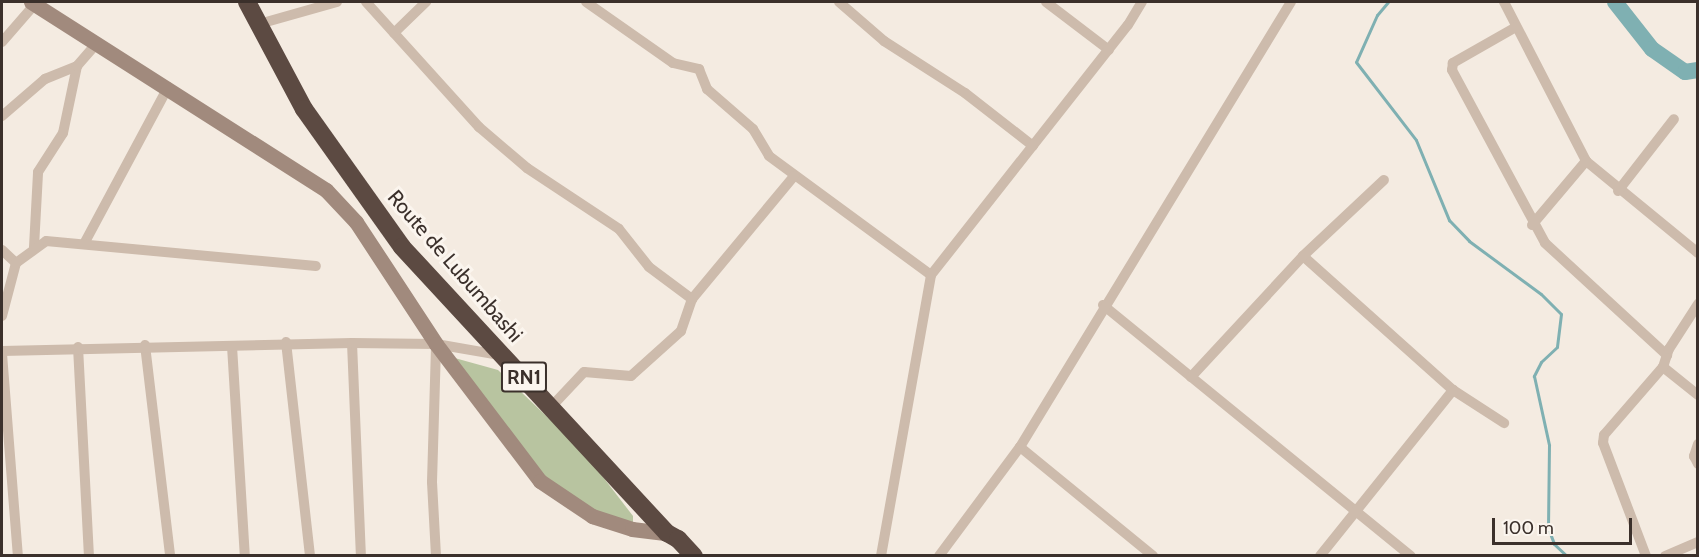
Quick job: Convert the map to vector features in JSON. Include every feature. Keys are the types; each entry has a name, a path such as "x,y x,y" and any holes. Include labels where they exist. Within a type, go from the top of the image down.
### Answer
{"highway":[{"name":"Route de Lubumbashi","path":"247,2 304,109 402,247 552,406 667,533 678,539 694,555"},
{"name":"Route de Lubumbashi","path":"667,533 667,545 677,555"}],"street":[{"path":"259,24 333,6 337,2"},
{"path":"366,2 479,127 527,168 619,229 648,267 693,299"},
{"path":"394,33 426,2"},
{"path":"586,2 673,63 699,69 706,89 753,129 769,156 931,275"},
{"path":"839,2 884,41 964,93 1033,146"},
{"path":"1046,2 1109,50"},
{"path":"881,555 931,275 1109,50 1142,2"},
{"path":"939,555 1020,447 1103,305 1291,2"},
{"path":"1504,2 1586,161 1618,191 1698,253"},
{"path":"2,42 33,3 306,176 341,204 436,344 540,481 556,494 613,524 667,533"},
{"path":"1516,27 1451,66 1532,225 1545,243 1667,355"},
{"path":"2,116 45,79 77,66 97,43"},
{"path":"34,247 39,172 63,133 77,66"},
{"path":"85,242 168,87"},
{"path":"1618,191 1674,119"},
{"path":"1532,225 1586,161"},
{"path":"552,406 584,372 631,376 681,331 693,299 794,176"},
{"path":"1191,377 1303,256 1384,180"},
{"path":"2,316 16,262 34,247 46,241 85,242 185,256 316,266"},
{"path":"2,250 16,262"},
{"path":"1303,256 1453,390 1504,423"},
{"path":"1646,555 1603,443 1604,435 1663,367 1667,355 1698,304"},
{"path":"1103,305 1410,555"},
{"path":"18,555 2,352 78,347 232,346 286,342 436,344 503,356"},
{"path":"286,342 310,555"},
{"path":"352,343 361,555"},
{"path":"436,344 432,482 436,555"},
{"path":"145,345 170,555"},
{"path":"232,346 245,555"},
{"path":"78,347 89,555"},
{"path":"1663,367 1698,395"},
{"path":"1320,555 1453,390"},
{"path":"1698,444 1694,456 1698,464"},
{"path":"1020,447 1153,555"},
{"path":"1665,555 1698,542"}],"green space":[{"path":"451,357 498,370 583,451 633,516 633,525 618,524 540,478"}],"waterway":[{"path":"1388,2 1377,15 1356,62 1416,140 1449,220 1469,241 1541,294 1561,314 1557,347 1541,362 1534,376 1549,445 1548,528 1554,544 1567,556"},
{"path":"1615,2 1652,49 1685,72 1698,70"}]}
